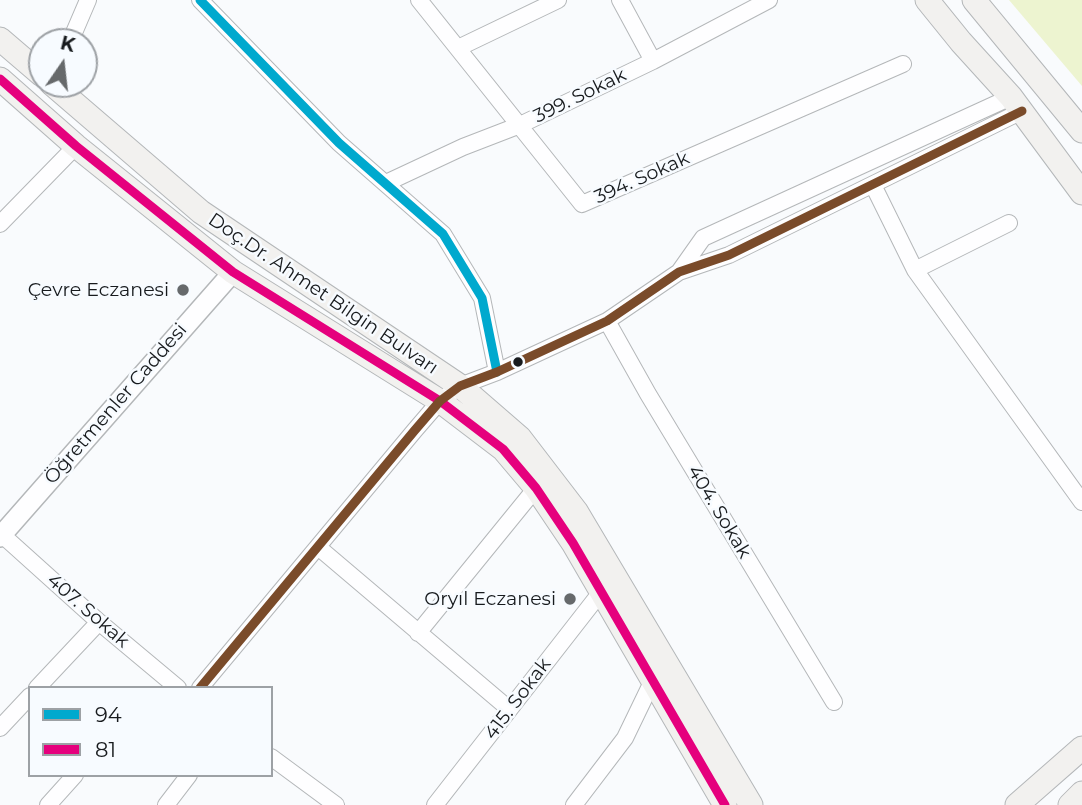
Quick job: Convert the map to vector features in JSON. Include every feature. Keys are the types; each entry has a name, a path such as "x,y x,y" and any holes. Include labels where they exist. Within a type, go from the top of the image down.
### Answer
{"main road":[{"path":"927,0 1017,104 1082,193"},
{"path":"974,0 1082,131"},
{"path":"0,39 28,63"},
{"name":"Doç.Dr. Ahmet Bilgin Bulvarı","path":"0,79 76,146 233,272 440,401 503,449 536,488 573,543 653,680 718,802"},
{"name":"Doç.Dr. Ahmet Bilgin Bulvarı","path":"68,98 201,212 460,386 520,438 576,511 751,805"},
{"path":"1017,805 1082,748"},
{"path":"1070,805 1082,793"}],"street":[{"path":"76,28 88,0"},
{"path":"200,0 339,143 443,234 482,298 498,372"},
{"name":"394. Sokak","path":"419,0 582,204 903,64"},
{"path":"458,48 558,0"},
{"path":"620,0 653,61"},
{"name":"399. Sokak","path":"386,183 463,147 520,125 653,61 769,0"},
{"path":"202,686 440,401 460,386 498,372 607,321 679,272 729,255 873,185 1017,104"},
{"path":"679,272 703,238 1017,104"},
{"path":"0,224 76,146"},
{"path":"873,185 915,270 1082,502"},
{"path":"915,270 1009,223"},
{"name":"Öğretmenler Caddesi","path":"1,535 233,272"},
{"name":"404. Sokak","path":"607,321 648,394 834,702"},
{"path":"418,633 536,488"},
{"name":"407. Sokak","path":"1,535 99,622 160,682"},
{"path":"318,547 509,709"},
{"name":"415. Sokak","path":"435,805 601,592"},
{"path":"39,686 99,622"},
{"path":"574,805 625,738 653,680"},
{"path":"0,728 28,698"},
{"path":"273,758 336,805"},
{"path":"48,805 73,777"},
{"path":"166,805 187,777"}],"green space":[{"path":"1009,0 1082,0 1082,86"}],"transit line":[{"name":"94","path":"200,0 339,143 443,234 482,298 497,372"},
{"name":"81","path":"0,79 76,146 233,272 440,401 503,449 536,488 573,543 725,805"},
{"path":"202,686 415,430 440,401 460,386 497,372 607,321 679,272 729,255 1022,111"}],"place":[{"name":"Çevre Eczanesi","path":"183,290"},
{"name":"Oryıl Eczanesi","path":"570,599"}]}
